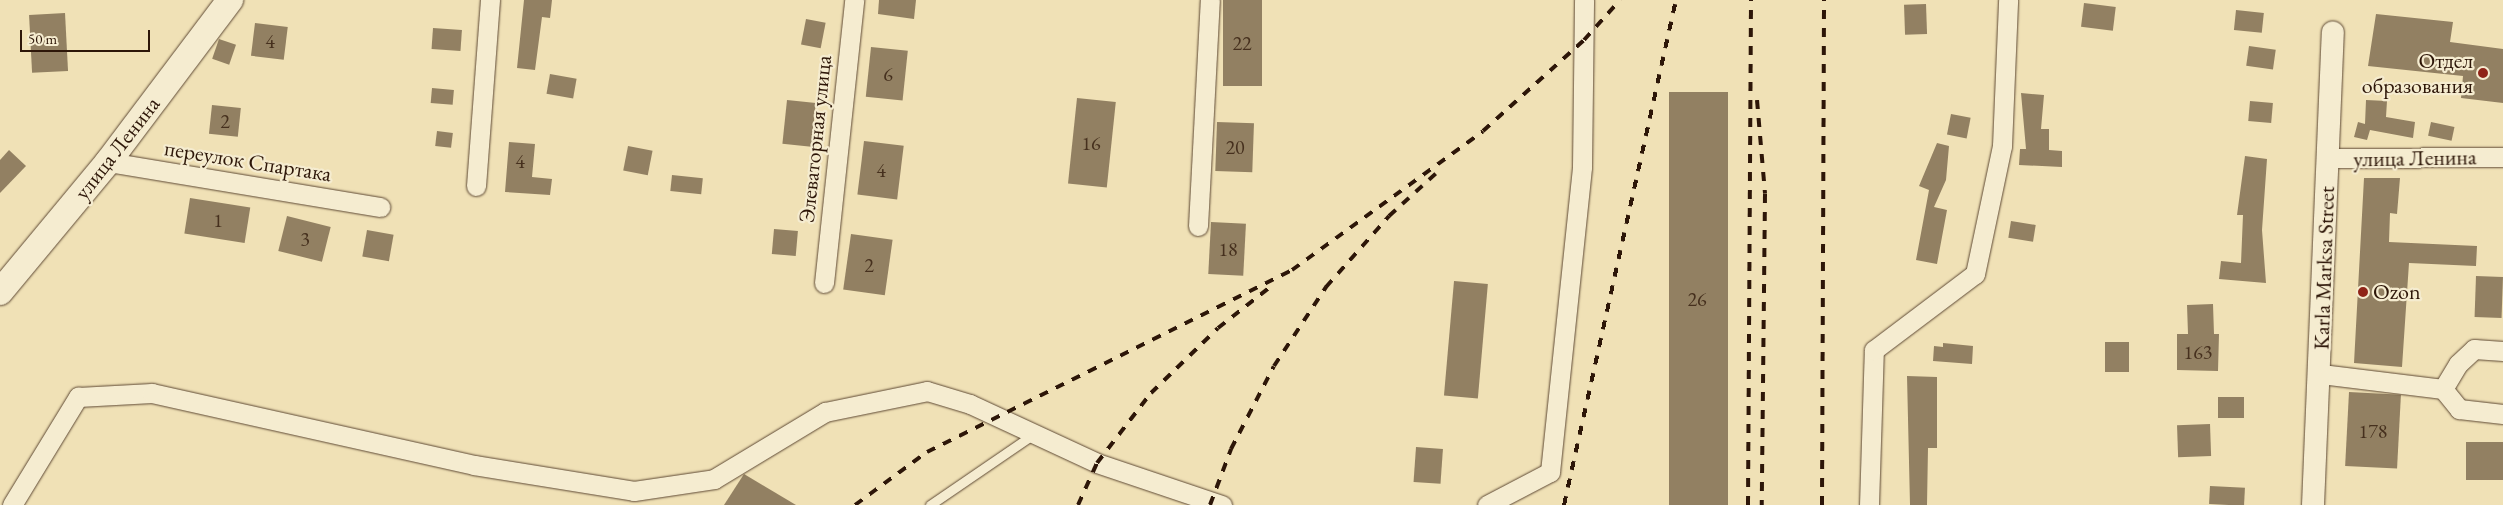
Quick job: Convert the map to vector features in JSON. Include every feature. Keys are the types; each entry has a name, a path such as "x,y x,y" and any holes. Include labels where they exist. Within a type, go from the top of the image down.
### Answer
{"main road":[{"name":"улица Ленина","path":"0,292 108,162 230,0"}],"street":[{"name":"улица Ленина","path":"220,0 230,0"},
{"path":"476,186 490,0"},
{"name":"Элеваторная улица","path":"824,283 854,0"},
{"path":"1198,226 1210,0"},
{"path":"1487,505 1550,472 1582,167 1584,0"},
{"path":"1870,505 1874,350 1975,274 2002,146 2008,0"},
{"name":"Karla Marksa Street","path":"2313,505 2321,374 2327,158 2333,32"},
{"name":"улица Ленина","path":"2327,158 2503,157"},
{"name":"переулок Спартака","path":"108,162 380,207"},
{"path":"2443,389 2458,364 2474,349 2503,351"},
{"path":"2321,374 2443,389 2459,409 2503,414"},
{"path":"12,505 78,397 152,393 474,465 634,491 714,478 825,412 928,391 1036,433 1097,463 1222,505"}],"lane":[{"path":"930,505 1036,433"}],"building":[{"path":"524,0 552,0 550,18 542,17 535,70 517,68"},
{"path":"879,0 916,0 914,19 878,14"},
{"path":"1223,0 1262,0 1262,86 1223,86"},
{"path":"2084,3 2116,7 2113,31 2081,27"},
{"path":"1926,4 1927,34 1905,35 1904,5"},
{"path":"2236,10 2264,13 2262,33 2234,30"},
{"path":"65,13 68,71 32,73 29,15"},
{"path":"2376,14 2453,22 2450,42 2503,49 2503,103 2461,98 2463,76 2368,66"},
{"path":"806,19 826,23 821,48 801,45"},
{"path":"255,23 288,27 284,60 251,56"},
{"path":"433,28 462,30 460,51 432,49"},
{"path":"219,39 236,45 229,65 212,59"},
{"path":"2249,46 2276,50 2273,70 2246,66"},
{"path":"871,47 908,51 903,101 866,97"},
{"path":"550,74 577,79 573,98 547,94"},
{"path":"432,88 454,90 453,105 431,103"},
{"path":"1669,92 1728,92 1728,505 1669,505"},
{"path":"2021,93 2044,95 2041,129 2049,129 2049,150 2062,151 2062,167 2019,165 2020,149 2026,149"},
{"path":"1077,98 1116,102 1107,188 1068,184"},
{"path":"787,100 816,103 811,147 782,144"},
{"path":"2366,100 2387,101 2386,117 2415,122 2413,138 2370,130 2367,140 2354,137 2358,122 2365,124"},
{"path":"2250,101 2273,103 2271,123 2248,121"},
{"path":"212,105 241,108 238,137 209,134"},
{"path":"1951,114 1971,118 1967,138 1947,135"},
{"path":"1217,122 1254,123 1252,172 1215,171"},
{"path":"2431,122 2454,127 2452,141 2428,136"},
{"path":"437,131 453,133 451,148 435,146"},
{"path":"864,141 904,146 897,199 857,195"},
{"path":"509,142 535,144 532,177 552,179 550,195 505,192"},
{"path":"1937,143 1949,146 1946,180 1934,207 1947,210 1937,264 1916,260 1929,190 1919,186"},
{"path":"628,146 653,151 648,175 623,171"},
{"path":"9,150 26,166 0,193 0,160"},
{"path":"2245,156 2267,159 2262,230 2266,283 2219,279 2221,261 2241,263 2243,215 2237,215"},
{"path":"672,175 703,178 701,194 670,191"},
{"path":"2364,178 2400,178 2397,214 2390,213 2389,242 2477,246 2476,266 2409,263 2402,367 2354,363"},
{"path":"190,198 250,208 245,243 184,234"},
{"path":"287,216 331,227 322,262 278,251"},
{"path":"2011,221 2036,225 2033,242 2008,238"},
{"path":"1211,222 1246,224 1243,276 1208,274"},
{"path":"774,229 798,231 796,256 772,254"},
{"path":"367,230 394,235 389,261 362,257"},
{"path":"851,234 893,240 885,295 843,289"},
{"path":"2476,276 2503,277 2502,318 2475,317"},
{"path":"1454,281 1488,284 1478,399 1444,396"},
{"path":"2213,304 2214,334 2219,334 2218,371 2177,370 2177,334 2188,334 2187,305"},
{"path":"2105,342 2129,342 2129,372 2105,372"},
{"path":"1943,343 1973,346 1972,364 1933,361 1934,346 1943,347"},
{"path":"1907,376 1937,377 1937,448 1928,448 1927,505 1910,505"},
{"path":"2349,392 2401,395 2397,469 2345,466"},
{"path":"2218,397 2244,397 2244,418 2218,418"},
{"path":"2210,424 2211,456 2178,457 2177,425"},
{"path":"2466,442 2503,442 2503,480 2466,480"},
{"path":"1416,447 1443,449 1440,484 1414,482"},
{"path":"744,474 796,505 724,505"},
{"path":"2210,486 2245,488 2244,505 2209,504"}],"railway":[{"path":"855,505 927,452 1292,270 1483,131 1584,40 1620,0"},
{"path":"1564,505 1676,0"},
{"path":"1748,505 1751,0"},
{"path":"1822,505 1824,0"},
{"path":"1757,100 1765,194 1762,505"},
{"path":"1210,505 1231,449 1274,366 1326,287 1389,216 1442,168"},
{"path":"1078,505 1097,463 1151,393 1218,328 1274,284"}],"place":[{"name":"Отдел образования","path":"2483,73"},
{"name":"Ozon","path":"2363,292"}]}
